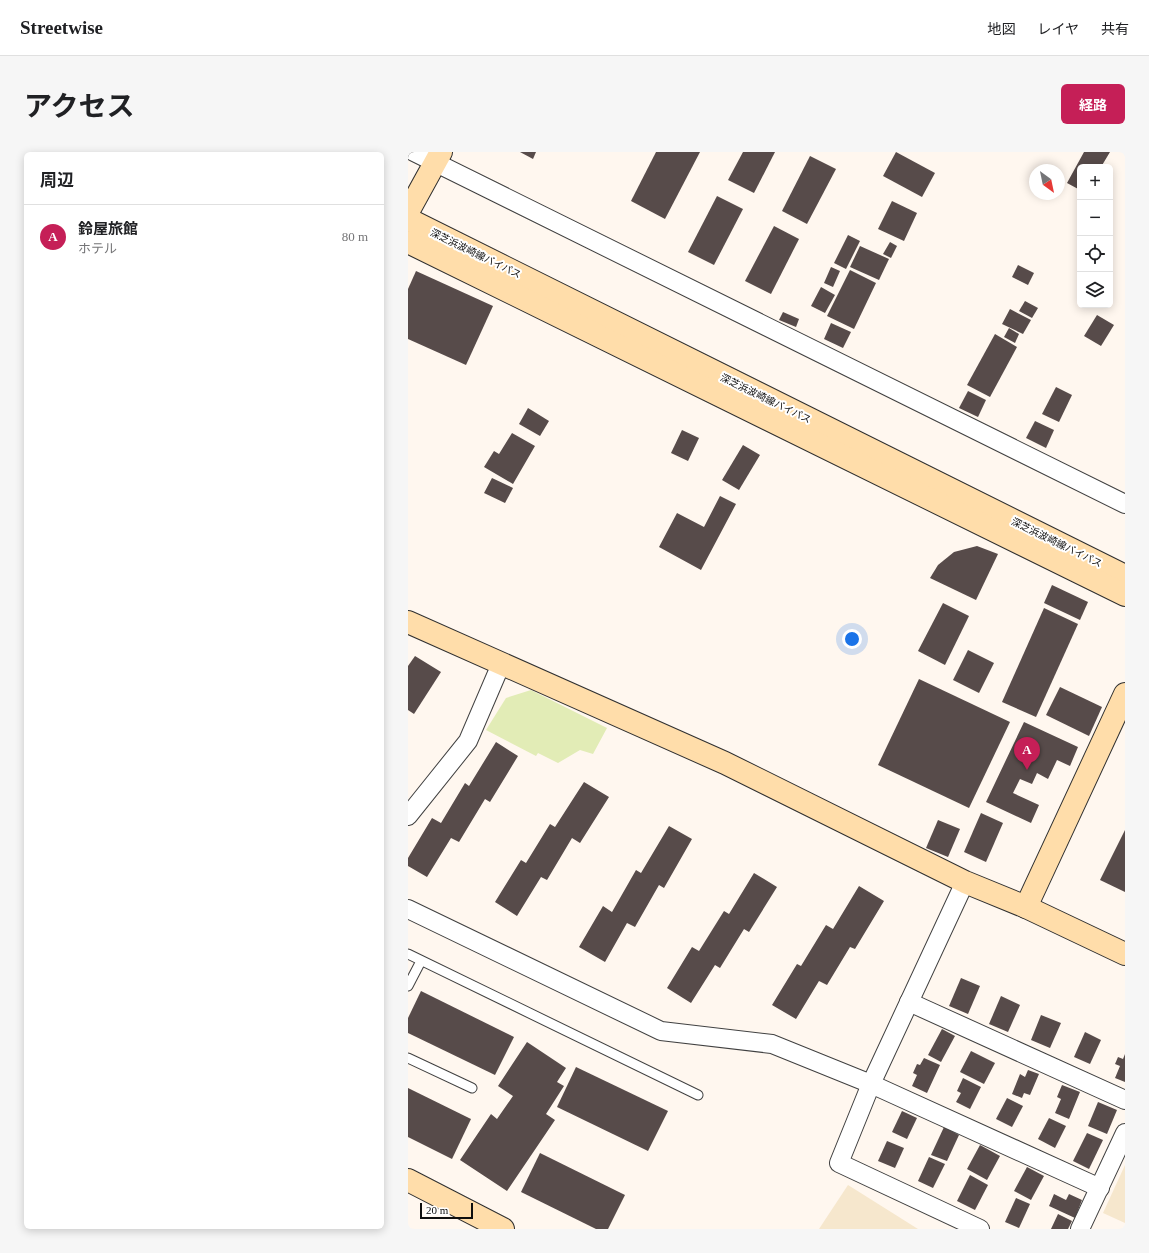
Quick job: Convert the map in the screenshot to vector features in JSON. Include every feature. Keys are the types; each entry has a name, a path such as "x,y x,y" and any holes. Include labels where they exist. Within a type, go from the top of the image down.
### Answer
{"main road":[{"path":"408,212 439,157"},
{"name":"深芝浜波崎線バイパス","path":"408,220 1125,576"},
{"name":"深芝浜波崎線バイパス","path":"408,242 1125,595"},
{"path":"408,622 724,763 965,882 1026,907 1125,954"},
{"path":"1026,907 1125,694"},
{"path":"408,1180 503,1229"}],"street":[{"path":"414,152 439,157 1125,504"},
{"path":"408,816 468,741 501,664"},
{"path":"965,882 871,1084 839,1163 980,1229"},
{"path":"408,909 662,1031 772,1044 871,1084 1100,1188"},
{"path":"909,1002 1125,1100"},
{"path":"1080,1229 1125,1133"}],"lane":[{"path":"408,954 698,1095"},
{"path":"408,986 421,961"},
{"path":"408,1058 472,1088"}],"shaded area":[{"path":"1125,1165 1125,1223 1103,1213"},
{"path":"848,1185 918,1229 819,1229"}],"green space":[{"path":"531,690 607,728 593,754 580,750 558,763 538,753 536,756 486,730 506,698"}],"building":[{"path":"520,152 536,152 533,159"},
{"path":"656,152 700,152 665,219 631,201"},
{"path":"743,152 775,152 754,193 728,180"},
{"path":"896,152 935,173 922,197 883,176"},
{"path":"1084,152 1110,152 1103,164 1077,164"},
{"path":"810,156 836,169 807,224 782,211"},
{"path":"1077,165 1077,188 1067,183"},
{"path":"717,196 743,209 714,265 688,252"},
{"path":"892,201 917,213 904,241 878,229"},
{"path":"774,226 799,239 771,294 745,281"},
{"path":"848,235 860,241 846,269 834,263"},
{"path":"890,242 897,246 891,258 883,254"},
{"path":"860,246 889,259 879,280 850,267"},
{"path":"1018,265 1034,273 1028,285 1012,277"},
{"path":"831,267 840,271 833,287 824,283"},
{"path":"850,270 876,283 854,329 827,316"},
{"path":"416,271 493,306 466,365 408,339 408,289"},
{"path":"821,287 835,295 825,313 811,306"},
{"path":"1025,301 1038,308 1032,318 1019,311"},
{"path":"1010,309 1031,320 1023,334 1002,324"},
{"path":"783,312 799,319 796,327 779,320"},
{"path":"1097,315 1114,325 1101,346 1084,336"},
{"path":"831,323 851,332 843,348 824,339"},
{"path":"1009,328 1019,334 1015,343 1004,337"},
{"path":"995,334 1017,347 990,397 967,385"},
{"path":"1056,387 1072,395 1059,422 1042,414"},
{"path":"968,391 986,400 978,417 959,408"},
{"path":"528,408 549,421 540,436 519,424"},
{"path":"1035,421 1054,430 1046,448 1026,438"},
{"path":"682,430 699,438 688,461 671,453"},
{"path":"512,433 535,446 513,484 484,467 494,451 499,454"},
{"path":"743,445 760,455 739,490 722,480"},
{"path":"492,478 513,488 505,503 484,493"},
{"path":"720,496 736,504 701,570 659,547 677,513 704,527"},
{"path":"977,546 998,554 976,600 930,578 938,565 954,552"},
{"path":"1052,585 1088,602 1080,620 1044,603"},
{"path":"943,603 969,616 945,665 918,651"},
{"path":"1044,608 1078,624 1036,717 1002,702"},
{"path":"968,650 994,663 979,693 953,680"},
{"path":"415,656 441,672 414,714 408,710 408,666"},
{"path":"919,679 1010,722 969,808 878,765"},
{"path":"1060,687 1102,707 1089,736 1046,715"},
{"path":"1024,722 1078,747 1070,766 1057,760 1048,779 1037,773 1032,784 1020,779 1013,793 1039,805 1031,823 986,802"},
{"path":"496,742 518,756 490,802 485,799 459,842 451,838 427,877 408,866 408,858 432,818 441,823 465,783 469,786"},
{"path":"584,782 609,797 580,843 572,838 547,880 541,877 517,916 495,902 521,860 526,863 550,824 555,827"},
{"path":"981,813 1003,823 986,862 964,852"},
{"path":"938,820 960,829 948,857 926,848"},
{"path":"669,826 692,839 664,888 659,885 635,927 627,923 605,962 579,947 603,906 612,912 636,870 641,873"},
{"path":"1125,830 1125,892 1100,880"},
{"path":"754,873 777,887 749,932 744,929 720,968 715,965 691,1003 667,988 692,947 699,951 724,911 729,914"},
{"path":"859,886 884,901 855,949 850,947 827,985 819,981 796,1019 772,1005 797,964 801,966 826,925 833,929"},
{"path":"961,978 980,986 968,1014 949,1006"},
{"path":"421,991 514,1037 495,1075 408,1033 408,1018"},
{"path":"1001,996 1020,1005 1008,1032 989,1024"},
{"path":"1041,1015 1061,1023 1050,1048 1031,1040"},
{"path":"942,1029 955,1036 941,1062 928,1055"},
{"path":"1085,1032 1101,1040 1090,1064 1074,1057"},
{"path":"527,1042 566,1068 557,1082 564,1086 546,1114 555,1120 507,1191 460,1160 491,1114 497,1119 513,1096 498,1086"},
{"path":"971,1051 995,1063 984,1084 960,1072"},
{"path":"1125,1054 1125,1082 1115,1078 1120,1066 1115,1064 1118,1057 1123,1059"},
{"path":"924,1058 940,1065 927,1093 912,1086 917,1075 913,1073 917,1064 920,1065"},
{"path":"576,1067 668,1111 648,1151 557,1107"},
{"path":"1028,1070 1039,1074 1030,1095 1024,1093 1022,1098 1012,1094 1020,1074 1025,1077"},
{"path":"963,1078 981,1087 970,1109 956,1102 961,1093 957,1091"},
{"path":"1062,1085 1080,1092 1069,1119 1055,1113 1061,1099 1057,1097"},
{"path":"408,1088 471,1119 452,1159 408,1137"},
{"path":"1007,1098 1023,1106 1012,1127 996,1119"},
{"path":"1098,1102 1117,1110 1107,1134 1088,1126"},
{"path":"902,1111 917,1118 907,1139 892,1132"},
{"path":"1049,1118 1066,1126 1055,1148 1038,1139"},
{"path":"944,1127 959,1135 947,1161 931,1155"},
{"path":"1087,1133 1103,1140 1089,1169 1073,1161"},
{"path":"887,1141 904,1148 895,1168 878,1161"},
{"path":"980,1145 1000,1156 987,1180 967,1169"},
{"path":"540,1153 625,1195 608,1229 596,1229 521,1192"},
{"path":"929,1157 945,1164 933,1188 918,1181"},
{"path":"1027,1167 1044,1176 1031,1200 1014,1191"},
{"path":"970,1175 988,1185 975,1210 957,1201"},
{"path":"1054,1194 1066,1200 1069,1194 1082,1200 1075,1218 1049,1206"},
{"path":"1016,1198 1030,1204 1019,1228 1005,1222"},
{"path":"1058,1214 1072,1221 1068,1229 1051,1229"}],"place":[{"name":"鈴屋旅館","path":"1027,770"}]}
